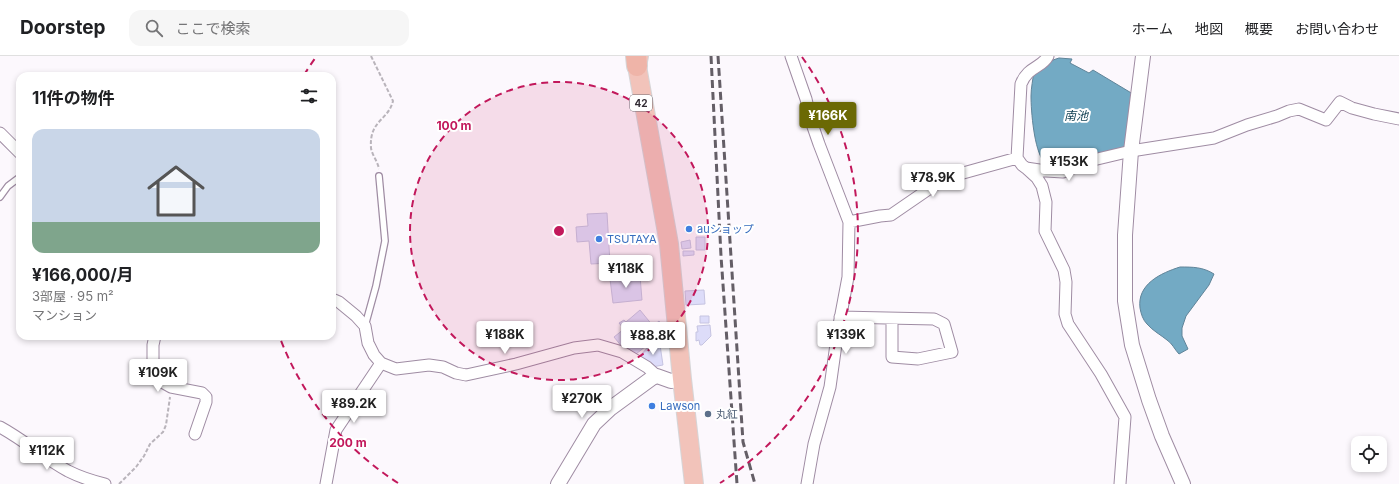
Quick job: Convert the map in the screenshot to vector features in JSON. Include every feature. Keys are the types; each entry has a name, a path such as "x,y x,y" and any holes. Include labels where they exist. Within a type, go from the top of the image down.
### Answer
{"highway":[{"name":"42","path":"635,59 653,150 669,244 694,484"}],"street":[{"path":"791,56 800,77 811,121 819,144 849,222 848,277 840,317 830,387 814,444 807,484"},
{"path":"1048,56 1029,71 1024,77 1022,84 1017,158 1022,165 1037,178 1042,186 1046,202 1045,231 1064,270 1066,282 1065,314 1068,324 1101,374 1125,417 1120,484"},
{"path":"1143,56 1130,151 1125,235 1125,301 1132,345 1149,400 1162,436 1183,484"},
{"path":"1026,168 1063,172 1089,161 1130,151 1214,138 1247,125 1299,109 1326,120 1340,102 1352,108 1399,119"},
{"path":"0,133 16,149"},
{"path":"849,222 891,215 939,182 963,173 1017,158"},
{"path":"336,302 365,326 368,343 374,355 381,363 396,369 429,365 443,367 456,373 466,375 516,364 574,348 598,345 622,352 647,367 657,376 671,381 682,379"},
{"path":"840,317 934,320 944,324 952,352 918,359 892,357 892,319"},
{"path":"154,340 153,374 155,378 171,387 202,393 206,396 206,402 195,434"},
{"path":"326,484 336,430 381,363"},
{"path":"558,484 594,424 611,408 652,378 657,376"},
{"path":"0,427 15,435 67,470 86,479 105,484"}],"lane":[{"path":"365,326 376,286 385,241 379,176"},
{"path":"0,197 8,186 16,180"}],"path":[{"path":"371,56 393,101 391,109 373,130 371,149 378,167 379,176"},
{"path":"119,484 141,460 150,444 163,432 166,425 171,387"}],"water":[{"name":"南池","path":"1059,58 1072,59 1070,63 1089,73 1093,70 1133,94 1126,147 1062,167 1050,165 1044,162 1035,140 1031,103 1032,84 1034,71 1047,62"},
{"path":"1180,267 1194,267 1214,274 1209,285 1186,316 1182,328 1182,336 1188,349 1179,354 1169,341 1152,329 1143,319 1140,308 1140,300 1142,292 1146,286 1158,276"}],"building":[{"path":"607,213 610,263 591,264 589,241 577,242 576,227 588,226 587,214"},
{"path":"696,237 705,237 705,250 696,250"},
{"path":"690,240 691,248 682,249 681,242"},
{"path":"683,251 694,251 694,255 683,256"},
{"path":"640,276 642,300 613,303 610,279"},
{"path":"704,290 705,304 686,305 685,291"},
{"path":"640,310 653,326 659,321 666,330 636,354 623,348 614,337 624,329 619,323 624,320 626,322"},
{"path":"700,316 709,316 709,323 700,323"},
{"path":"710,325 711,336 702,345 700,345 699,340 696,341 696,332 698,332 697,326"},
{"path":"660,345 663,365 652,367 639,357 649,346"}],"railway":[{"path":"711,56 721,256 737,484"},
{"path":"718,56 743,442 755,484"}],"place":[{"name":"auショップ","path":"689,229"},
{"name":"TSUTAYA","path":"599,239"},
{"name":"Lawson","path":"652,406"},
{"name":"丸紅","path":"708,414"}]}
